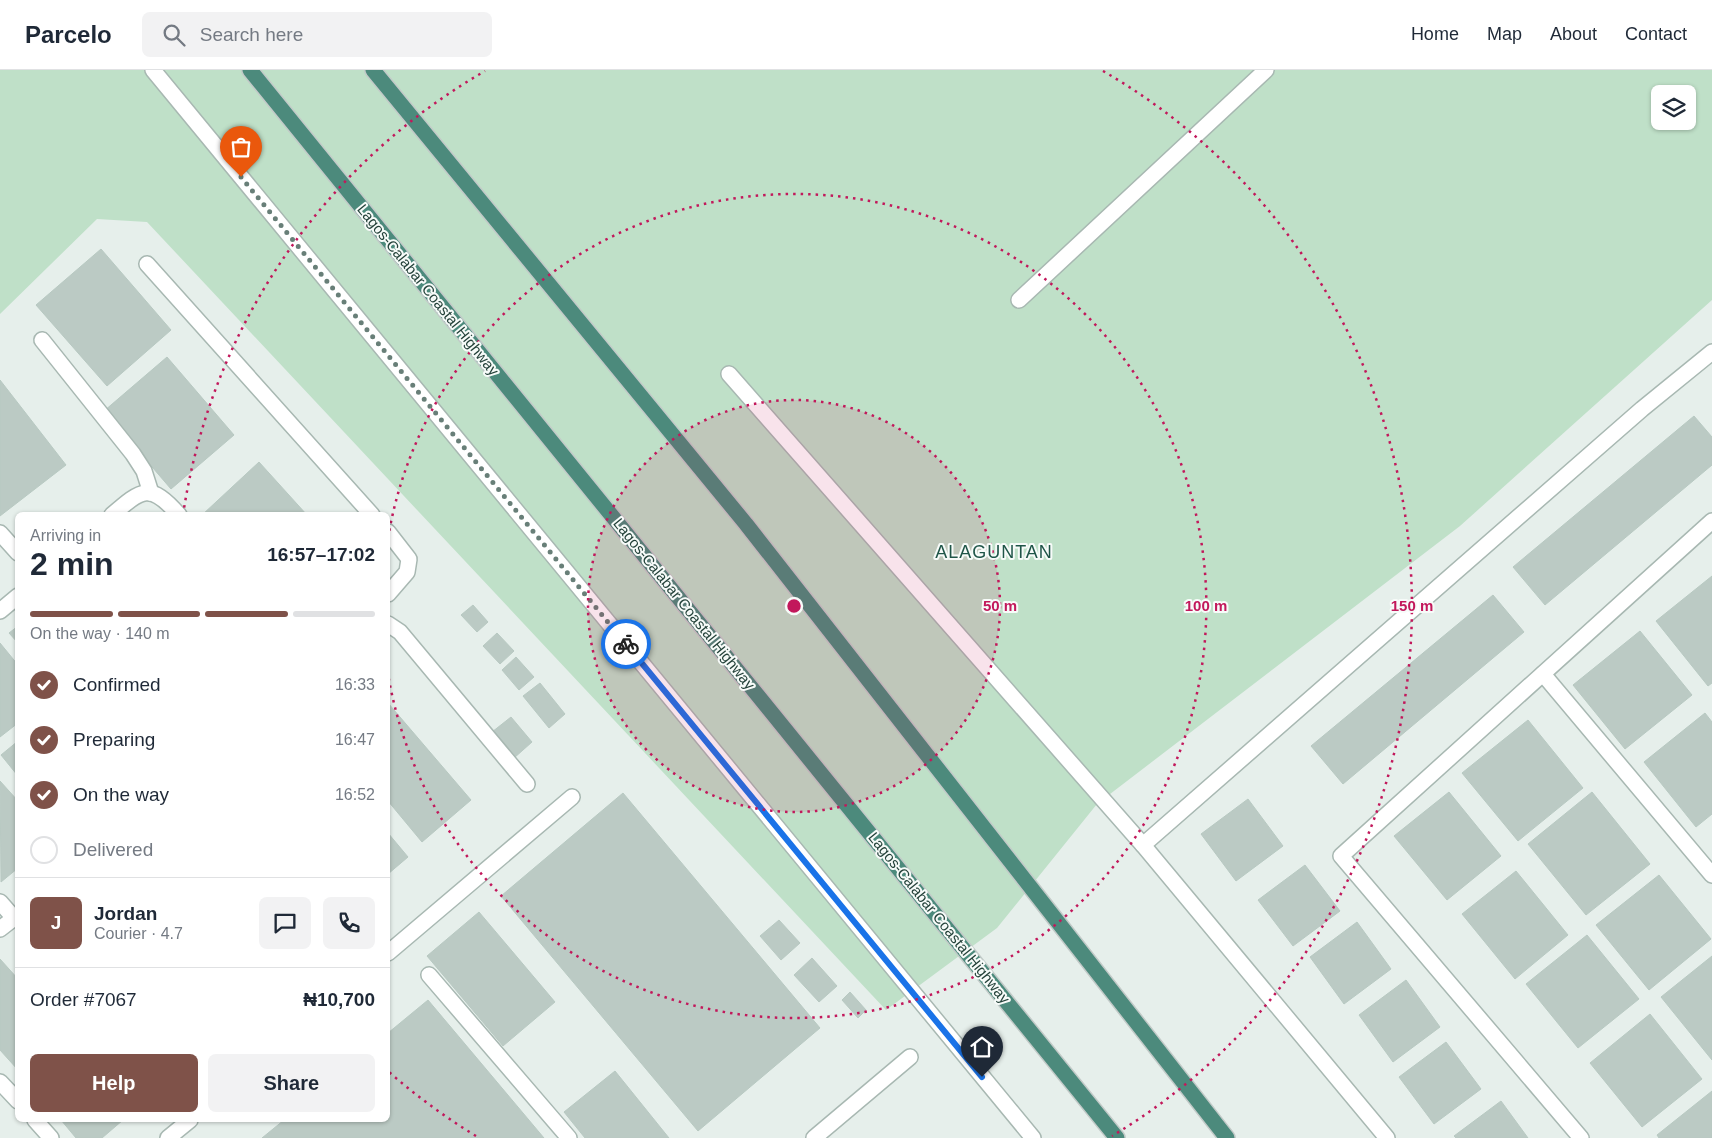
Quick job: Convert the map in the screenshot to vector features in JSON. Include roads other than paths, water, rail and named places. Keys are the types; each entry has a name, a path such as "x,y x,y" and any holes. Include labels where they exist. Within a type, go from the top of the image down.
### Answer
{"highway":[{"name":"Lagos-Calabar Coastal Highway","path":"250,70 1117,1138"},
{"path":"373,70 746,524 1227,1138"}],"street":[{"path":"153,70 1033,1138"},
{"path":"1019,300 1266,70"},
{"path":"147,264 369,512"},
{"path":"42,340 133,454 144,471 151,493"},
{"path":"1143,845 1635,415 1712,352"},
{"path":"730,374 1143,845 1386,1138"},
{"path":"115,512 130,499 140,494 151,493 165,499 176,512"},
{"path":"1581,1138 1341,856 1712,521"},
{"path":"0,533 15,550"},
{"path":"390,535 409,559 407,572 390,592"},
{"path":"0,611 15,598"},
{"path":"390,625 400,632 526,784"},
{"path":"1543,674 1712,875"},
{"path":"390,951 572,797"},
{"path":"0,902 15,915"},
{"path":"0,930 15,917"},
{"path":"429,975 569,1138"},
{"path":"814,1138 910,1057"},
{"path":"0,1082 15,1098"},
{"path":"37,1122 51,1138"},
{"path":"168,1138 188,1122"}],"district":[{"name":"ALAGUNTAN","path":"994,552"}]}
